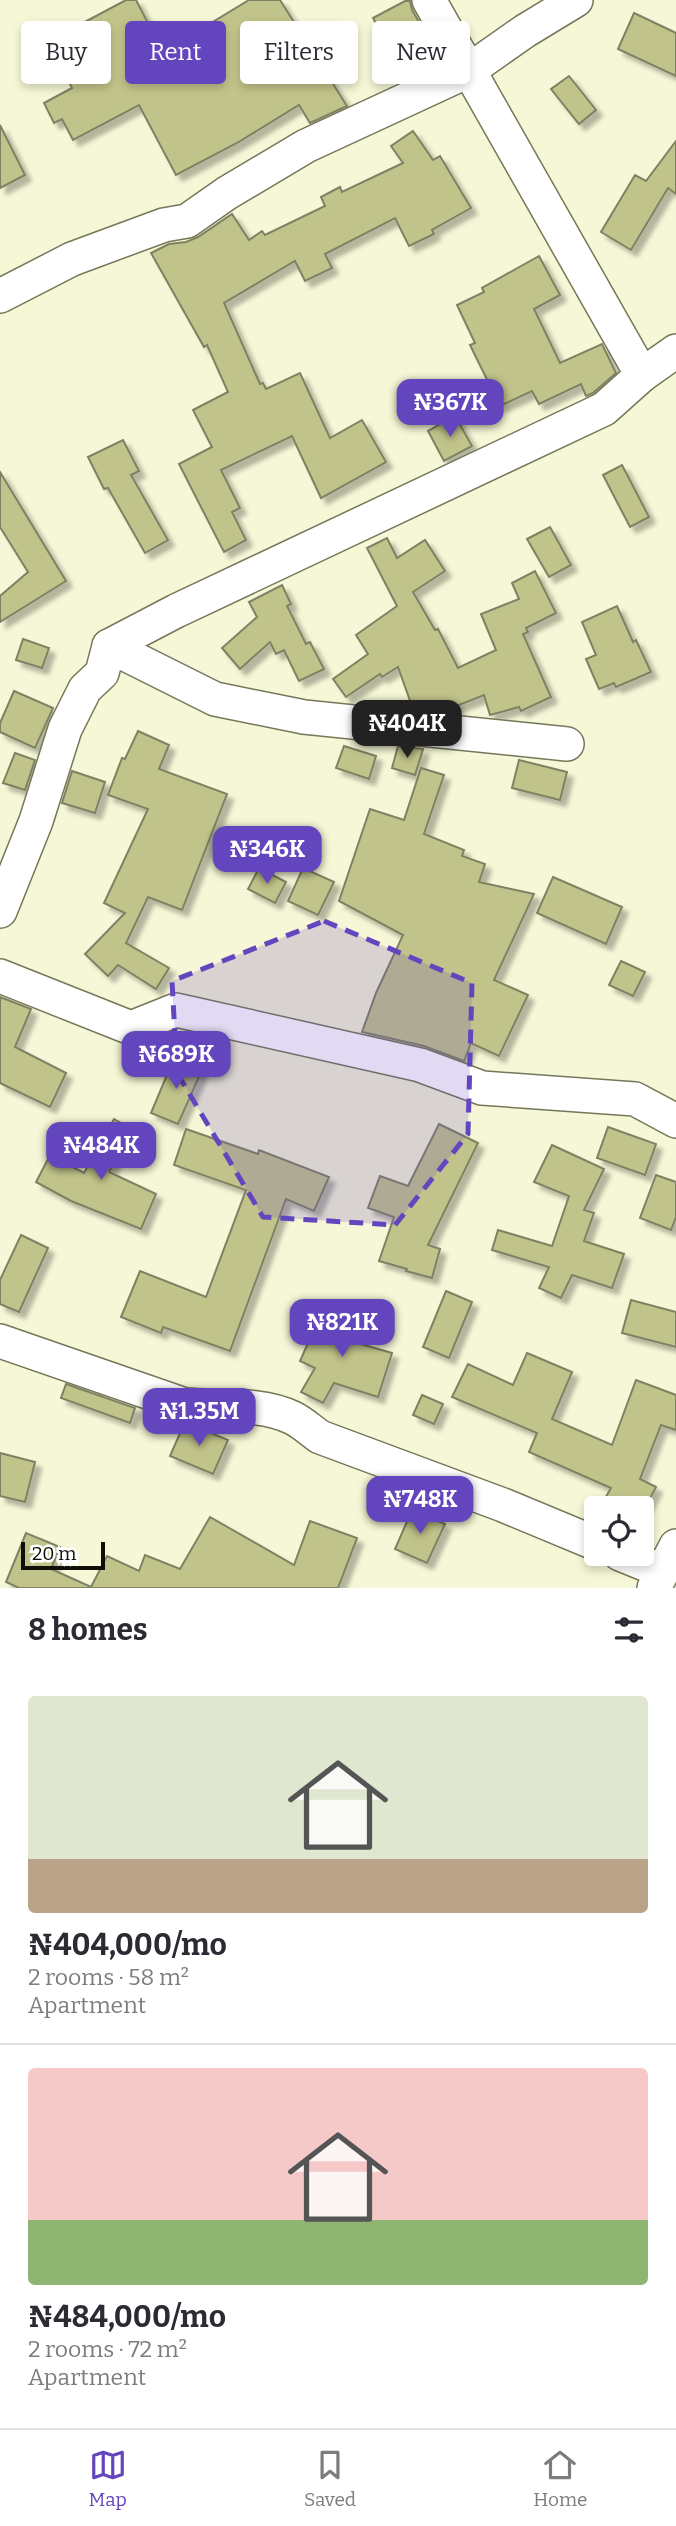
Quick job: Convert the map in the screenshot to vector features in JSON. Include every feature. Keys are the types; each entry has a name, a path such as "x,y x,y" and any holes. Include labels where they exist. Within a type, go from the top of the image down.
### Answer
{"street":[{"path":"429,0 441,21"},
{"path":"470,70 576,0"},
{"path":"470,74 642,375"},
{"path":"0,296 72,260 164,225 187,221 227,193 306,146 440,84"},
{"path":"0,911 36,821 65,729 85,689 102,673 109,646 176,611 604,409 642,375 676,351"},
{"path":"109,646 215,699 304,717 567,744"},
{"path":"0,976 131,1028 176,1010 420,1065 482,1088 635,1099 676,1121"},
{"path":"0,1341 185,1405 274,1411 294,1419 320,1437 360,1454 419,1473 584,1539"}],"highlighted area":[{"path":"324,921 472,983 468,1134 395,1225 263,1217 177,1073 172,981"}],"building":[{"path":"126,0 136,0 147,21 125,21 125,84 226,84 226,21 214,21 249,0 280,0 293,21 240,21 240,84 333,84 347,106 310,123 299,105 237,143 176,175 139,105 73,140 62,119 54,123 44,103 72,88 70,84 111,84 111,21 87,21"},
{"path":"410,1 418,21 375,21 373,18"},
{"path":"634,13 676,33 676,76 618,49"},
{"path":"569,76 596,110 579,124 551,89"},
{"path":"0,125 25,175 0,188"},
{"path":"413,131 433,160 440,156 471,208 432,230 434,234 409,246 395,218 325,254 332,268 305,281 295,261 224,303 260,384 263,383 266,389 300,373 330,438 362,420 386,462 321,498 292,436 221,470 240,508 232,512 246,540 224,552 179,464 212,447 193,410 228,392 207,345 204,347 151,253 169,244 198,237 232,214 249,240 262,231 265,235 325,206 321,197 340,187 342,192 403,163 391,146"},
{"path":"676,141 676,194 668,188 631,250 601,232 635,175 646,181"},
{"path":"539,256 560,295 534,309 560,363 602,344 616,373 586,396 581,384 539,404 532,391 500,406 470,345 475,343 457,305 484,292 482,288"},
{"path":"455,416 472,446 444,461 428,431"},
{"path":"123,440 139,471 131,475 168,540 145,553 108,488 104,489 88,457"},
{"path":"622,465 649,517 630,527 603,475"},
{"path":"0,472 66,581 0,622 0,596 28,572 0,527"},
{"path":"550,527 571,565 549,577 527,539"},
{"path":"387,538 397,558 425,540 445,571 413,592 435,630 438,629 458,668 496,650 481,614 519,599 512,583 535,571 556,613 526,628 528,632 523,634 551,697 521,711 519,707 490,715 484,695 441,712 413,709 398,667 382,677 380,674 346,697 333,679 368,654 356,635 397,606 367,548"},
{"path":"282,585 291,604 287,606 306,644 310,642 324,669 299,681 284,650 276,654 270,642 240,669 222,648 257,617 249,602"},
{"path":"617,606 633,642 636,640 651,672 616,687 614,683 599,689 586,659 596,655 582,622"},
{"path":"23,639 49,648 42,668 16,660"},
{"path":"14,691 53,708 35,748 0,732 0,723"},
{"path":"138,731 169,745 159,769 227,794 182,910 148,897 126,943 169,968 156,989 118,965 108,976 85,954 125,913 104,903 148,809 108,795 122,758 125,759"},
{"path":"344,746 376,756 369,779 336,768"},
{"path":"398,746 423,749 415,775 392,768"},
{"path":"15,753 35,760 25,790 3,783"},
{"path":"519,760 567,772 560,800 512,788"},
{"path":"421,768 444,775 424,834 464,850 462,856 485,864 479,882 534,894 494,980 528,995 499,1056 471,1043 464,1061 424,1046 362,1032 376,993 403,935 339,901 370,809 404,820"},
{"path":"72,771 105,782 95,813 62,803"},
{"path":"259,868 286,882 275,903 248,889"},
{"path":"303,868 334,882 318,915 288,901"},
{"path":"553,877 622,907 606,944 537,913"},
{"path":"621,961 645,972 633,996 609,985"},
{"path":"0,997 31,1009 15,1047 66,1073 50,1107 0,1083"},
{"path":"174,1058 202,1070 178,1124 151,1113"},
{"path":"114,1119 132,1129 109,1172 156,1194 141,1229 71,1201 36,1182 50,1155 84,1173"},
{"path":"439,1124 478,1143 428,1245 440,1249 432,1278 379,1261 394,1217 368,1208 380,1176 408,1186"},
{"path":"608,1127 656,1144 645,1175 597,1158"},
{"path":"186,1129 258,1154 259,1150 329,1177 314,1211 286,1199 230,1351 163,1327 161,1333 121,1317 140,1271 206,1297 246,1190 174,1165"},
{"path":"552,1145 604,1169 584,1210 594,1213 584,1241 624,1254 612,1288 572,1275 561,1298 539,1288 549,1267 492,1250 498,1230 552,1246 569,1196 534,1182"},
{"path":"656,1175 676,1182 676,1217 671,1230 640,1218"},
{"path":"21,1235 48,1248 19,1312 0,1304 0,1280"},
{"path":"446,1291 472,1302 449,1358 423,1347"},
{"path":"631,1300 676,1312 676,1347 622,1333"},
{"path":"325,1305 357,1319 347,1340 392,1353 378,1397 334,1383 323,1403 301,1392 315,1368 300,1361"},
{"path":"527,1353 572,1372 552,1419 612,1445 636,1380 676,1395 676,1430 661,1425 640,1479 656,1487 651,1496 606,1496 611,1488 529,1452 537,1433 452,1397 468,1364 513,1385"},
{"path":"66,1384 135,1408 130,1423 61,1398"},
{"path":"422,1395 443,1404 434,1424 413,1415"},
{"path":"184,1424 228,1440 213,1474 170,1456"},
{"path":"0,1453 35,1462 25,1502 0,1496"},
{"path":"412,1510 445,1524 427,1563 395,1549"},
{"path":"210,1517 294,1565 310,1521 357,1538 338,1588 19,1588 6,1582 26,1533 60,1547 51,1569 91,1587 107,1556 139,1571 145,1555 180,1569"}]}
